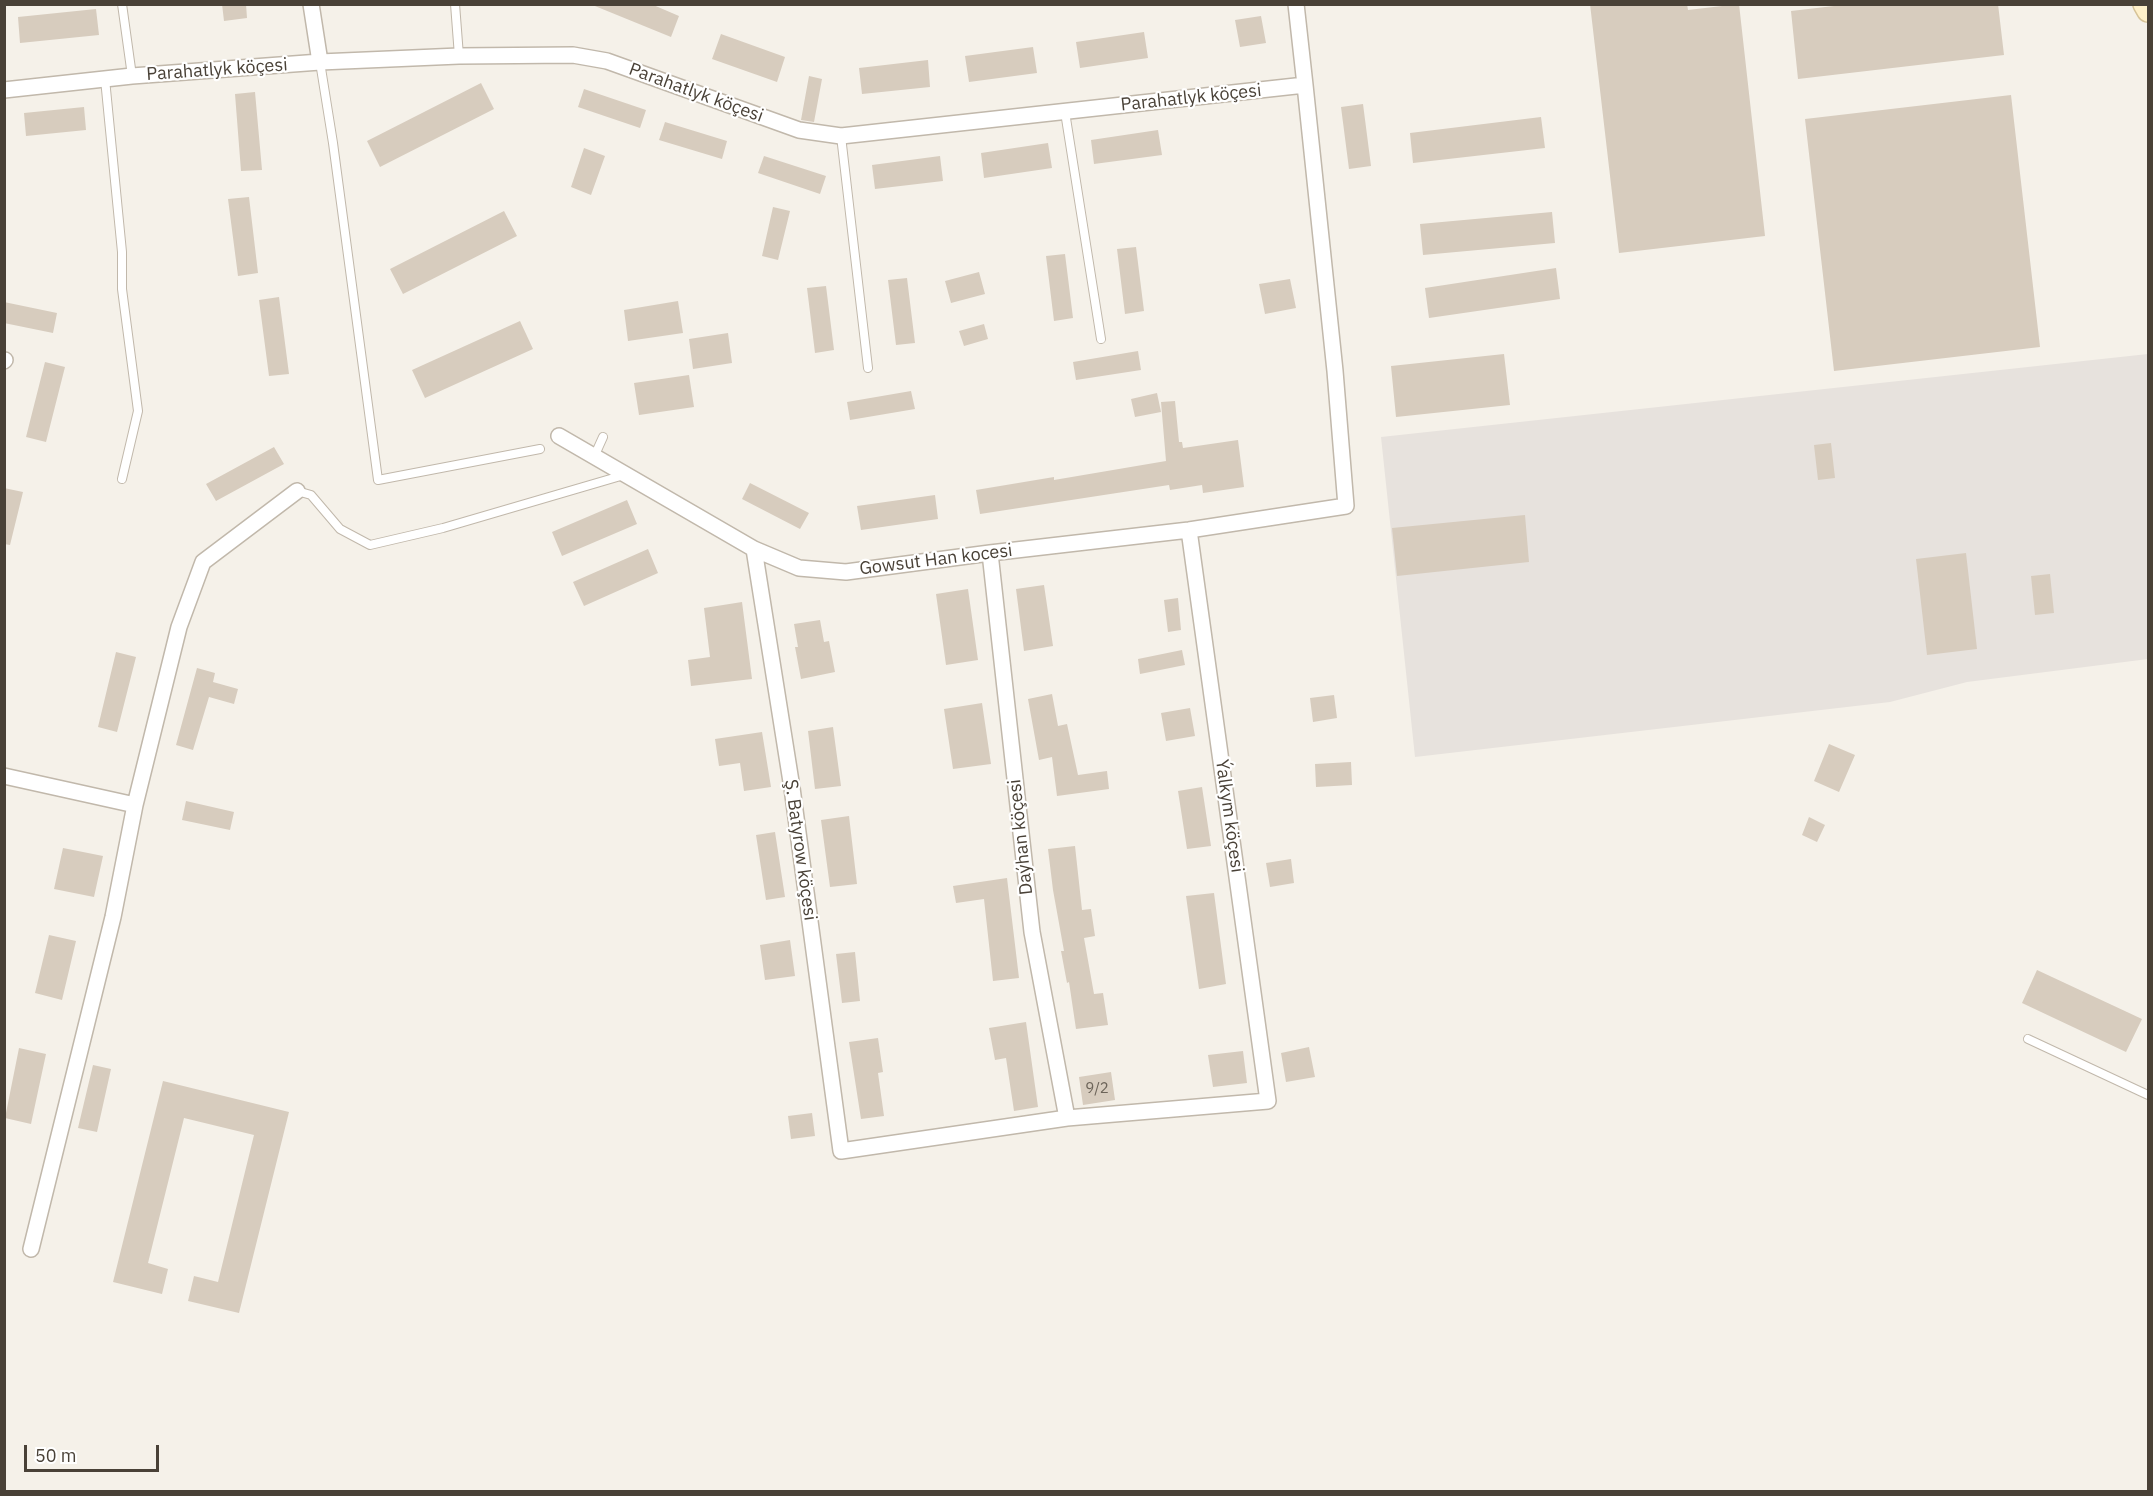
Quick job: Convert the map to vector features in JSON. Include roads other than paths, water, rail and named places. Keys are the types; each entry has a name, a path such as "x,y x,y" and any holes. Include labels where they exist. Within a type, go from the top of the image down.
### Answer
{"street":[{"path":"310,4 320,62"},
{"path":"1296,4 1305,85"},
{"path":"2144,4 2148,11"},
{"name":"Parahatlyk köçesi","path":"4,90 132,76 320,62 459,56 573,55 607,62 799,130 841,136 1305,85"},
{"name":"Gowsut Han kocesi","path":"559,436 754,549 798,568 846,572 1189,530 1346,506 1335,371 1305,85"},
{"path":"31,1249 113,917 135,805 179,627 203,562 297,491"},
{"name":"Ýalkym köçesi","path":"1067,1118 1268,1101 1189,530"},
{"name":"Ş. Batyrow köçesi","path":"754,549 792,788 841,1151 1067,1118"},
{"name":"Daýhan köçesi","path":"990,553 1032,932 1067,1118"},
{"path":"4,776 135,805"}],"lane":[{"path":"122,4 132,76"},
{"path":"455,4 459,56"},
{"path":"320,62 378,480 540,449"},
{"path":"105,79 122,252 122,288 138,411 122,479"},
{"path":"1065,112 1101,339"},
{"path":"841,136 868,368"},
{"path":"594,457 603,437"},
{"path":"297,491 310,495 340,529 370,545 443,528 624,475"},
{"path":"2028,1040 2148,1095"}]}
